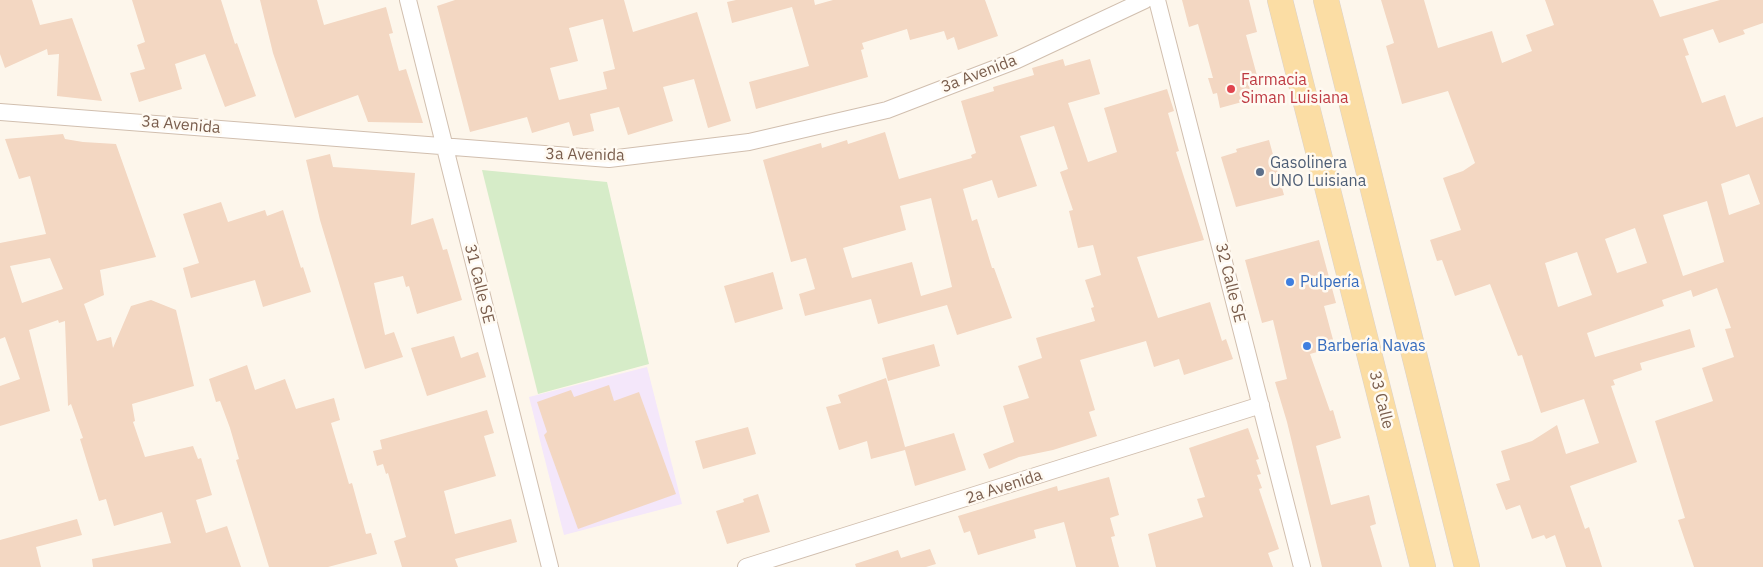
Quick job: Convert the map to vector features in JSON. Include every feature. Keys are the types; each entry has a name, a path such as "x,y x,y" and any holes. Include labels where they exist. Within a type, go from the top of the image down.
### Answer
{"main road":[{"name":"33 Calle","path":"1280,0 1423,567"},
{"path":"1326,0 1467,567"}],"street":[{"name":"31 Calle SE","path":"408,0 550,567"},
{"name":"3a Avenida","path":"0,112 444,148 609,159 749,142 887,110 1017,60 1145,0"},
{"name":"32 Calle SE","path":"1157,0 1302,567"},
{"name":"2a Avenida","path":"746,567 1261,405"}],"shaded area":[{"path":"647,367 682,504 564,535 529,397"}],"green space":[{"path":"482,170 607,182 649,364 538,394"}],"building":[{"path":"0,0 32,0 40,25 72,18 102,101 57,96 59,54 48,55 47,49 5,68 0,54"},
{"path":"132,0 221,0 235,44 237,43 256,96 225,107 205,54 175,64 182,89 139,102 130,73 145,69 137,45 145,42"},
{"path":"260,0 317,0 324,25 386,7 393,33 389,34 399,71 406,69 423,123 368,122 358,95 295,118 273,53"},
{"path":"455,0 624,0 633,32 697,12 731,121 708,128 694,79 663,87 673,121 628,135 619,107 590,114 594,131 573,136 569,122 532,133 527,117 470,132 437,6","holes":["603,19 615,69 603,72 607,89 559,100 550,68 578,61 569,28"]},
{"path":"736,0 814,0 815,5 833,0 985,0 998,36 958,50 954,37 947,40 944,31 910,40 907,29 862,43 864,49 861,50 868,77 756,109 749,82 809,66 792,7 732,23 727,2"},
{"path":"1182,0 1249,0 1257,32 1246,35 1259,83 1249,86 1253,99 1220,108 1217,93 1213,94 1208,78 1213,78 1198,24 1189,27"},
{"path":"1381,0 1424,0 1438,48 1492,31 1502,63 1532,51 1526,35 1554,25 1545,0 1653,0 1660,17 1720,0 1763,0 1763,23 1743,30 1745,34 1719,43 1713,29 1683,39 1689,55 1685,56 1702,103 1725,95 1736,127 1763,117 1763,567 1694,567 1678,520 1685,518 1655,421 1713,401 1702,368 1734,357 1725,329 1731,328 1717,288 1693,297 1691,290 1662,300 1664,306 1587,333 1595,357 1690,329 1695,347 1640,363 1642,370 1613,380 1615,385 1611,386 1637,462 1570,486 1585,529 1589,527 1602,567 1566,567 1555,535 1546,539 1544,535 1532,539 1520,505 1506,510 1496,484 1510,480 1501,451 1532,441 1557,425 1566,454 1599,443 1584,399 1541,413 1522,355 1518,356 1490,284 1455,296 1442,260 1437,261 1430,240 1461,230 1443,178 1463,171 1475,163 1448,91 1402,104 1386,46 1394,43","holes":["1749,174 1760,204 1729,215 1721,184","1707,201 1724,262 1683,276 1663,215","1635,228 1647,263 1617,273 1605,239","1577,252 1592,295 1558,307 1545,263"]},
{"path":"1063,59 1065,66 1090,59 1100,94 1068,103 1088,162 1117,152 1104,108 1167,89 1174,111 1168,113 1179,151 1176,152 1204,240 1137,257 1158,318 1210,302 1222,341 1226,339 1233,359 1184,375 1179,359 1154,367 1146,341 1080,360 1095,410 1089,412 1097,436 1053,450 1019,457 989,469 983,454 1014,442 1003,406 1029,398 1018,366 1042,358 1036,338 1095,321 1091,308 1094,307 1085,280 1101,275 1093,245 1078,248 1069,211 1073,210 1060,172 1068,169 1054,126 1020,136 1037,186 998,198 992,180 963,189 972,221 977,219 992,268 994,268 1012,318 957,335 947,305 878,324 871,299 805,316 799,294 815,289 806,258 791,262 763,160 821,143 822,148 847,140 848,144 885,132 899,179 972,158 971,155 976,153 961,101 994,91 993,87 1034,75 1032,68","holes":["931,198 952,287 921,296 912,262 852,278 843,248 906,230 900,206"]},
{"path":"63,134 65,139 116,144 156,257 100,270 104,295 84,304 97,341 111,337 113,348 131,306 151,300 176,310 194,386 132,404 135,421 133,422 145,457 193,446 198,459 201,458 212,495 196,500 206,533 227,526 241,567 93,567 92,559 171,543 162,512 114,526 106,499 99,501 80,439 83,438 71,404 68,406 65,321 59,323 58,320 29,330 50,411 0,426 0,386 20,379 5,337 0,339 0,243 46,234 30,176 19,179 5,139","holes":["50,258 63,289 22,303 10,266"]},
{"name":"Gasolinera UNO Luisiana","path":"1269,140 1284,195 1236,207 1221,157 1237,152 1236,149"},
{"path":"330,154 333,167 415,173 411,225 433,218 443,250 447,249 462,300 417,314 409,286 406,287 403,276 374,283 385,335 394,332 403,357 365,369 320,220 306,160"},
{"path":"221,202 228,222 265,210 267,216 283,210 301,268 303,267 311,292 263,307 255,280 191,298 183,268 199,263 183,214"},
{"path":"1319,240 1336,303 1324,306 1335,347 1310,354 1330,411 1333,410 1341,438 1316,446 1331,505 1369,495 1376,524 1370,526 1382,567 1322,567 1287,422 1275,382 1287,379 1273,320 1262,323 1245,260"},
{"path":"773,272 783,309 735,323 724,286"},
{"path":"454,336 461,358 478,352 486,377 427,396 411,348"},
{"path":"934,344 940,366 888,381 882,358"},
{"path":"247,365 255,390 285,379 296,409 334,398 340,420 331,423 349,484 352,483 366,534 371,533 377,554 328,567 269,567 236,460 239,459 230,428 220,401 216,402 209,379"},
{"path":"886,378 905,447 954,433 966,470 915,486 905,450 871,459 867,441 839,450 826,407 841,403 838,395"},
{"path":"609,385 614,401 639,392 676,494 578,529 544,435 547,432 537,402 571,390 574,397"},
{"path":"487,410 494,433 484,436 496,476 444,491 455,534 511,519 517,542 455,559 458,567 402,567 394,541 406,537 388,473 386,474 383,464 377,466 373,451 382,449 380,440"},
{"path":"748,427 756,454 703,469 695,441"},
{"path":"1248,428 1259,459 1256,460 1261,474 1257,475 1262,488 1259,489 1279,549 1268,553 1273,567 1156,567 1148,534 1203,517 1197,499 1205,497 1189,448"},
{"path":"1109,477 1119,515 1110,518 1115,536 1111,537 1119,567 1076,567 1064,522 1034,530 1036,538 978,555 970,531 964,533 958,516 1057,486 1058,491"},
{"path":"758,494 770,532 727,544 716,511 744,502 743,499"},
{"path":"77,519 82,535 36,547 41,567 0,567 0,540"},
{"path":"930,549 936,564 926,567 856,567 855,564 898,550 901,558"}],"place":[{"name":"Farmacia Siman Luisiana","path":"1231,89"},
{"name":"Gasolinera UNO Luisiana","path":"1260,172"},
{"name":"Pulpería","path":"1290,282"},
{"name":"Barbería Navas","path":"1307,346"}]}
